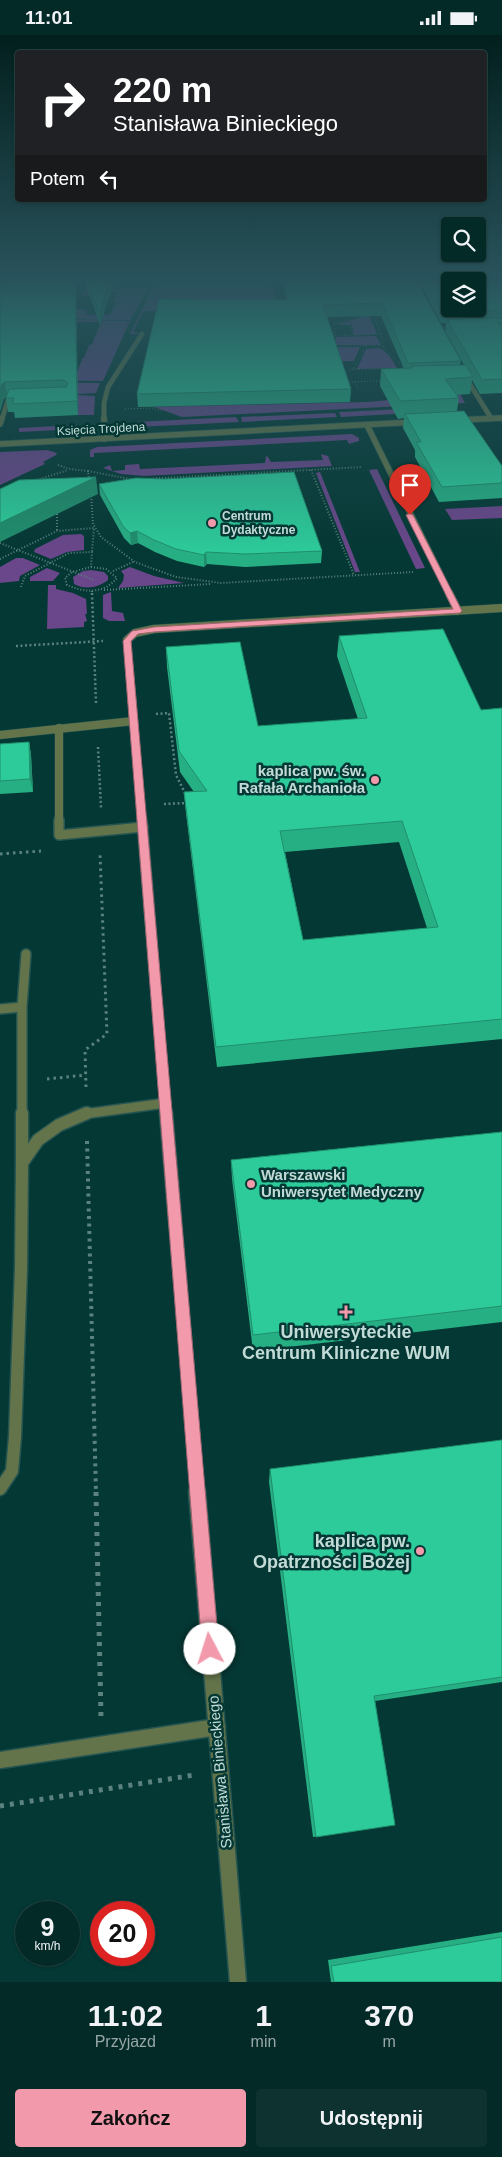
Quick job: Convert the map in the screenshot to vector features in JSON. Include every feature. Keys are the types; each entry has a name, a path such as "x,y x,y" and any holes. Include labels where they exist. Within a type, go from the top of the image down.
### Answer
{"street":[{"path":"104,439 106,394 119,373"},
{"path":"462,373 463,379 491,418"},
{"path":"0,424 8,401 27,400"},
{"path":"453,420 502,418"},
{"name":"Księcia Trojdena","path":"0,444 424,422"},
{"path":"367,425 458,611 502,608"},
{"name":"Stanisława Binieckiego","path":"238,1982 127,641 135,633 154,629 458,611"},
{"path":"0,735 134,721"},
{"path":"59,729 59,835 143,827"},
{"path":"0,1489 12,1471 15,1437 21,1269 22,1007 26,954"},
{"path":"0,1009 22,1007"},
{"path":"22,1163 38,1140 59,1125 87,1113 166,1103"},
{"path":"0,1760 217,1727"}],"path":[{"path":"345,383 387,381"},
{"path":"355,382 359,390"},
{"path":"106,394 120,393 117,397 117,409 152,408 167,413"},
{"path":"57,465 69,469 130,479 122,481"},
{"path":"139,479 363,467"},
{"path":"26,485 69,469"},
{"path":"312,470 354,575"},
{"path":"88,471 94,528 91,567"},
{"path":"57,473 57,481"},
{"path":"57,510 57,531"},
{"path":"0,559 57,531 94,528"},
{"path":"94,528 103,539 133,562 164,575 194,581 221,583"},
{"path":"0,543 94,580"},
{"path":"21,587 25,576 69,553 92,552"},
{"path":"113,571 133,562"},
{"path":"102,590 113,585 117,578 113,571 103,567 91,567 72,572 65,578 67,585 77,590 102,590 421,571"},
{"path":"16,646 103,641"},
{"path":"151,714 169,713 176,775 190,803 160,805"},
{"path":"99,846 107,1034 85,1050 100,1687"},
{"path":"0,1806 220,1770"}],"shaded area":[{"path":"77,373 107,373 103,381 37,380"},
{"path":"17,382 100,383 96,393 78,394"},
{"path":"454,382 465,403 182,417 154,407 367,402 400,399"},
{"path":"78,395 95,396 94,415 78,415"},
{"path":"425,408 430,412 341,417 339,412"},
{"path":"335,413 337,417 242,422 241,417"},
{"path":"236,417 239,422 136,427 136,422"},
{"path":"77,425 78,429 19,432 19,428"},
{"path":"352,434 359,438 359,441 349,444 347,440 94,453 94,457 90,457 90,450 97,447"},
{"path":"47,450 57,453 43,462 45,464 0,485 0,452"},
{"path":"321,454 328,456 332,466 144,476 121,474 112,471 125,470 125,465 139,464 140,469 265,463 266,456 271,462 323,460"},
{"path":"110,465 112,471 103,468"},
{"path":"377,469 425,568 416,569 369,470"},
{"path":"320,472 360,572 355,572 316,473"},
{"path":"502,506 502,518 452,520 445,509"},
{"path":"81,534 84,536 84,550 67,552 51,559 34,552 35,549 63,535"},
{"path":"16,558 23,558 40,565 20,576 19,581 0,583 0,567"},
{"path":"130,567 154,576 184,583 118,588 123,581 124,575 121,571"},
{"path":"47,568 60,573 53,581 30,581 30,577"},
{"path":"83,571 104,572 108,576 108,580 100,585 91,587 74,584 73,577"},
{"path":"48,585 56,585 56,589 73,593 86,599 87,614 85,614 87,621 84,622 84,627 47,629"},
{"path":"111,592 112,611 123,613 125,621 109,621 103,618 103,595"}],"building":[{"path":"0,373 77,373 77,401 13,404 14,398 6,398 9,389 66,387 68,383 64,380 5,382 0,389"},
{"path":"142,373 346,373 351,389 137,394"},
{"path":"383,373 471,373 473,377 445,379 459,398 400,401"},
{"path":"478,373 502,373 502,379 482,380"},
{"path":"464,411 502,466 502,483 442,487 416,442 421,442 405,414"},
{"name":"Centrum Dydaktyczne","path":"294,472 322,551 245,554 206,552 204,555 176,549 137,531 130,533 123,526 99,484 136,478 164,479"},
{"path":"96,477 0,523 0,489 19,480"},
{"path":"443,629 481,710 502,708 502,1019 216,1047 184,792 207,791 179,751 166,647 240,642 258,726 367,718 339,636","holes":["402,821 438,927 303,940 280,831"]},
{"path":"29,742 30,779 0,781 0,744"},
{"path":"502,1132 502,1306 253,1335 231,1160"},
{"path":"502,1440 502,1677 374,1696 395,1825 316,1837 270,1469"},
{"path":"502,1937 502,1982 334,1982 331,1966"}],"place":[{"name":"Centrum Dydaktyczne","path":"212,523"},
{"name":"kaplica pw. św. Rafała Archanioła","path":"375,780"},
{"name":"Warszawski Uniwersytet Medyczny","path":"251,1184"},
{"name":"Uniwersyteckie Centrum Kliniczne WUM","path":"346,1312"},
{"name":"kaplica pw. Opatrzności Bożej","path":"420,1551"}],"route":[{"path":"210,1649 127,641 135,633 154,629 458,611 410,515"}]}
